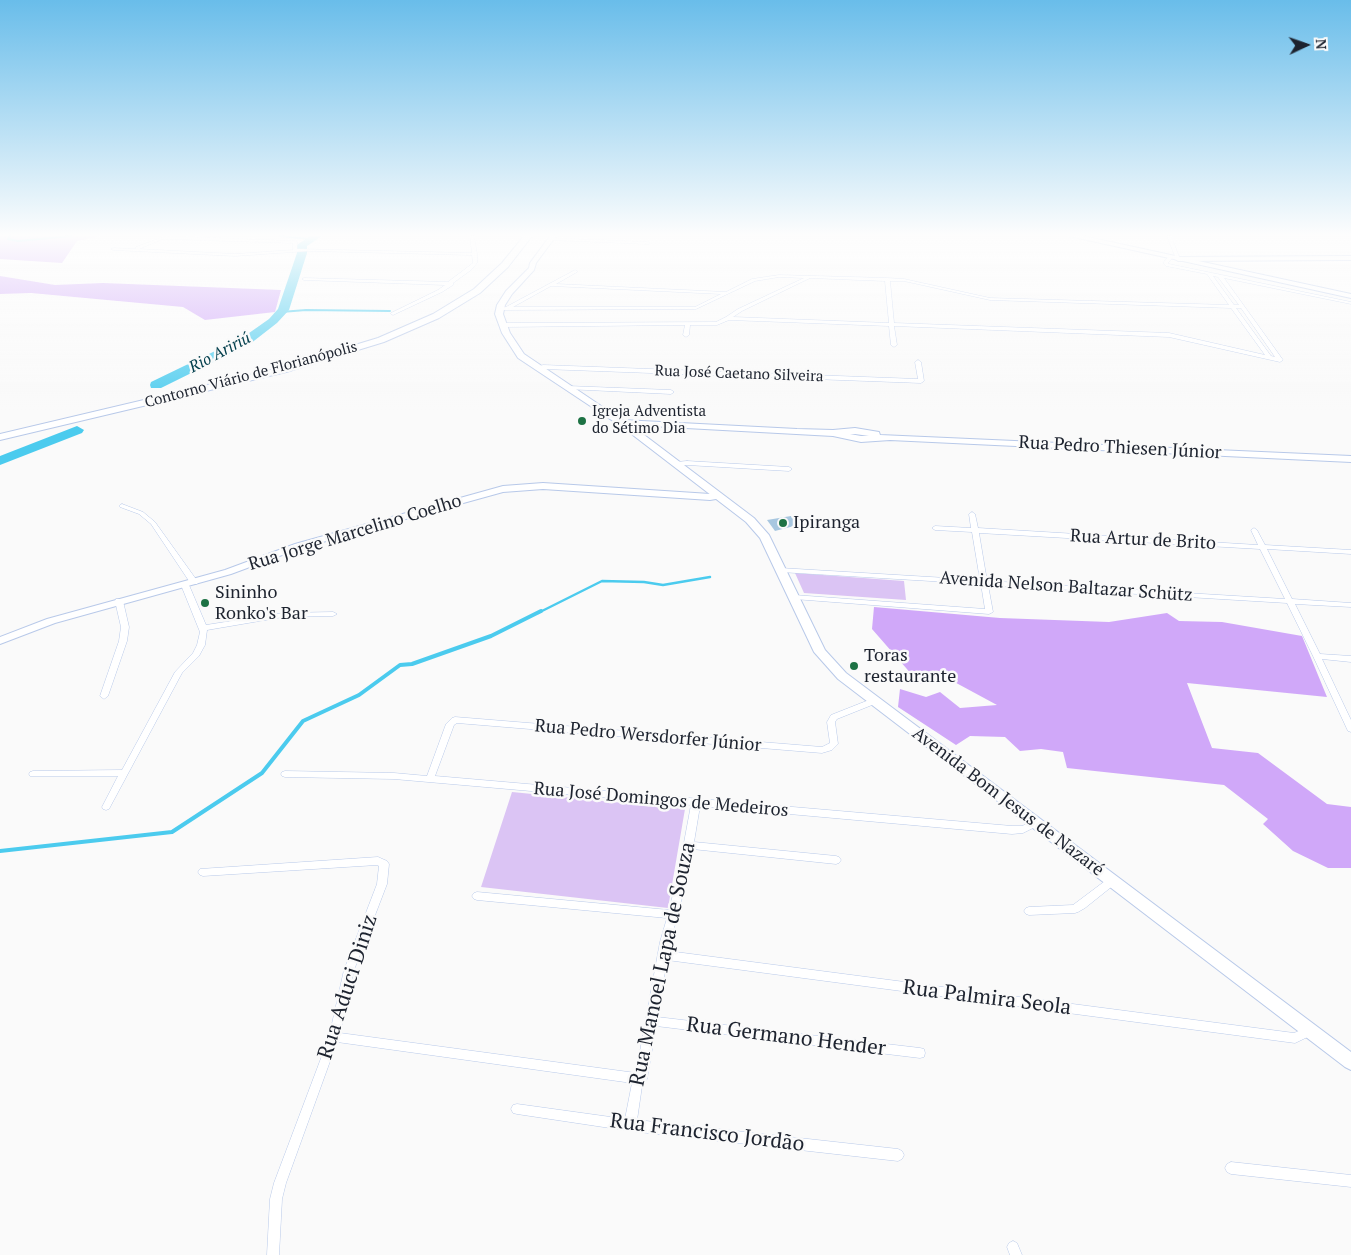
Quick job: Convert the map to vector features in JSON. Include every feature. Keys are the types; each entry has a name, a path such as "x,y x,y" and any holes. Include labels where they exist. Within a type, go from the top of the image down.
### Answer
{"highway":[{"name":"Contorno Viário de Florianópolis","path":"0,430 327,352 374,336 427,313 458,295"},
{"name":"Contorno Viário de Florianópolis","path":"0,436 282,370 381,340 436,316 471,295"}],"main road":[{"path":"503,310 504,298 508,295"},
{"name":"Avenida Bom Jesus de Nazaré","path":"503,310 503,325 515,348 537,368 636,434 750,520 765,537 820,652 842,676 1351,1062"},
{"name":"Rua Pedro Thiesen Júnior","path":"618,422 1351,459"},
{"path":"636,434 651,424"}],"street":[{"path":"393,314 431,295"},
{"path":"503,310 533,295"},
{"path":"708,295 717,298"},
{"path":"503,310 568,311 694,308 724,295"},
{"path":"503,325 720,322 773,295"},
{"path":"889,295 894,345"},
{"path":"970,295 990,299 1243,308"},
{"path":"1225,295 1269,357"},
{"path":"728,318 1169,335 1280,360 1233,295"},
{"path":"1310,295 1351,303"},
{"path":"735,318 739,311"},
{"path":"739,311 746,319"},
{"path":"686,335 688,323"},
{"name":"Rua José Caetano Silveira","path":"537,368 921,381 918,362"},
{"path":"568,388 671,392"},
{"path":"676,464 687,462 789,469"},
{"name":"Rua Jorge Marcelino Coelho","path":"0,641 51,621 228,572 298,546 508,488 543,486 710,497 719,496"},
{"path":"106,807 179,672 199,650 203,639 203,628 189,583 153,523 141,513 122,506"},
{"path":"794,597 988,612 972,514"},
{"name":"Rua Artur de Brito","path":"935,528 1351,552"},
{"path":"1254,530 1318,656 1351,729"},
{"name":"Avenida Nelson Baltazar Schütz","path":"780,570 1351,605"},
{"path":"104,696 123,641 125,627 119,601"},
{"path":"203,628 283,615 333,614"},
{"path":"1318,656 1351,659"},
{"name":"Rua Pedro Wersdorfer Júnior","path":"430,779 450,724 455,720 822,750 834,744 831,722 834,717 874,701"},
{"path":"34,774 124,773"},
{"name":"Rua José Domingos de Medeiros","path":"285,774 394,776 1012,830 1023,829 1036,824"},
{"name":"Rua Manoel Lapa de Souza","path":"630,1125 637,1084 641,1079 663,955 696,803"},
{"path":"688,845 836,860"},
{"name":"Rua Aduci Diniz","path":"203,872 378,861 384,864 382,884 349,970 334,1037 280,1183 275,1207 275,1246 273,1255"},
{"path":"1029,911 1075,908 1082,905 1112,881"},
{"path":"477,896 672,914"},
{"name":"Rua Palmira Seola","path":"663,955 1295,1038 1310,1032"},
{"name":"Rua Germano Hender","path":"652,1021 920,1053"},
{"path":"334,1037 641,1079"},
{"name":"Rua Francisco Jordão","path":"517,1109 630,1125 898,1155"},
{"path":"1231,1168 1351,1181"}],"shaded area":[{"path":"48,295 280,295 275,312 205,320 183,307"},
{"path":"795,573 904,581 906,600 804,593"},
{"path":"874,607 1000,618 1109,622 1167,613 1179,621 1222,622 1302,636 1327,697 1187,683 1212,748 1258,753 1327,804 1351,807 1351,868 1328,868 1293,851 1263,824 1268,819 1224,785 1067,768 1063,752 1041,749 1020,751 1005,737 970,736 956,745 898,707 900,689 926,697 940,692 960,708 997,705 947,678 920,684 872,629"},
{"path":"512,792 685,809 668,908 481,887"}],"building":[{"name":"Ipiranga","path":"791,516 798,525 775,531 767,520"}],"waterway":[{"name":"Rio Aririú","path":"156,385 246,341 273,321 283,310 288,295"},
{"path":"281,312 306,310 390,311"},
{"name":"Rio Aririú","path":"0,461 77,430"},
{"path":"538,613 602,581 644,582 663,585 710,577"},
{"path":"0,851 172,832 262,773 303,721 359,695 400,665 412,664 491,636 541,611"}],"place":[{"name":"Igreja Adventista do Sétimo Dia","path":"582,421"},
{"name":"Ipiranga","path":"783,523"},
{"name":"Sininho Ronko's Bar","path":"205,603"},
{"name":"Toras restaurante","path":"854,666"}]}
